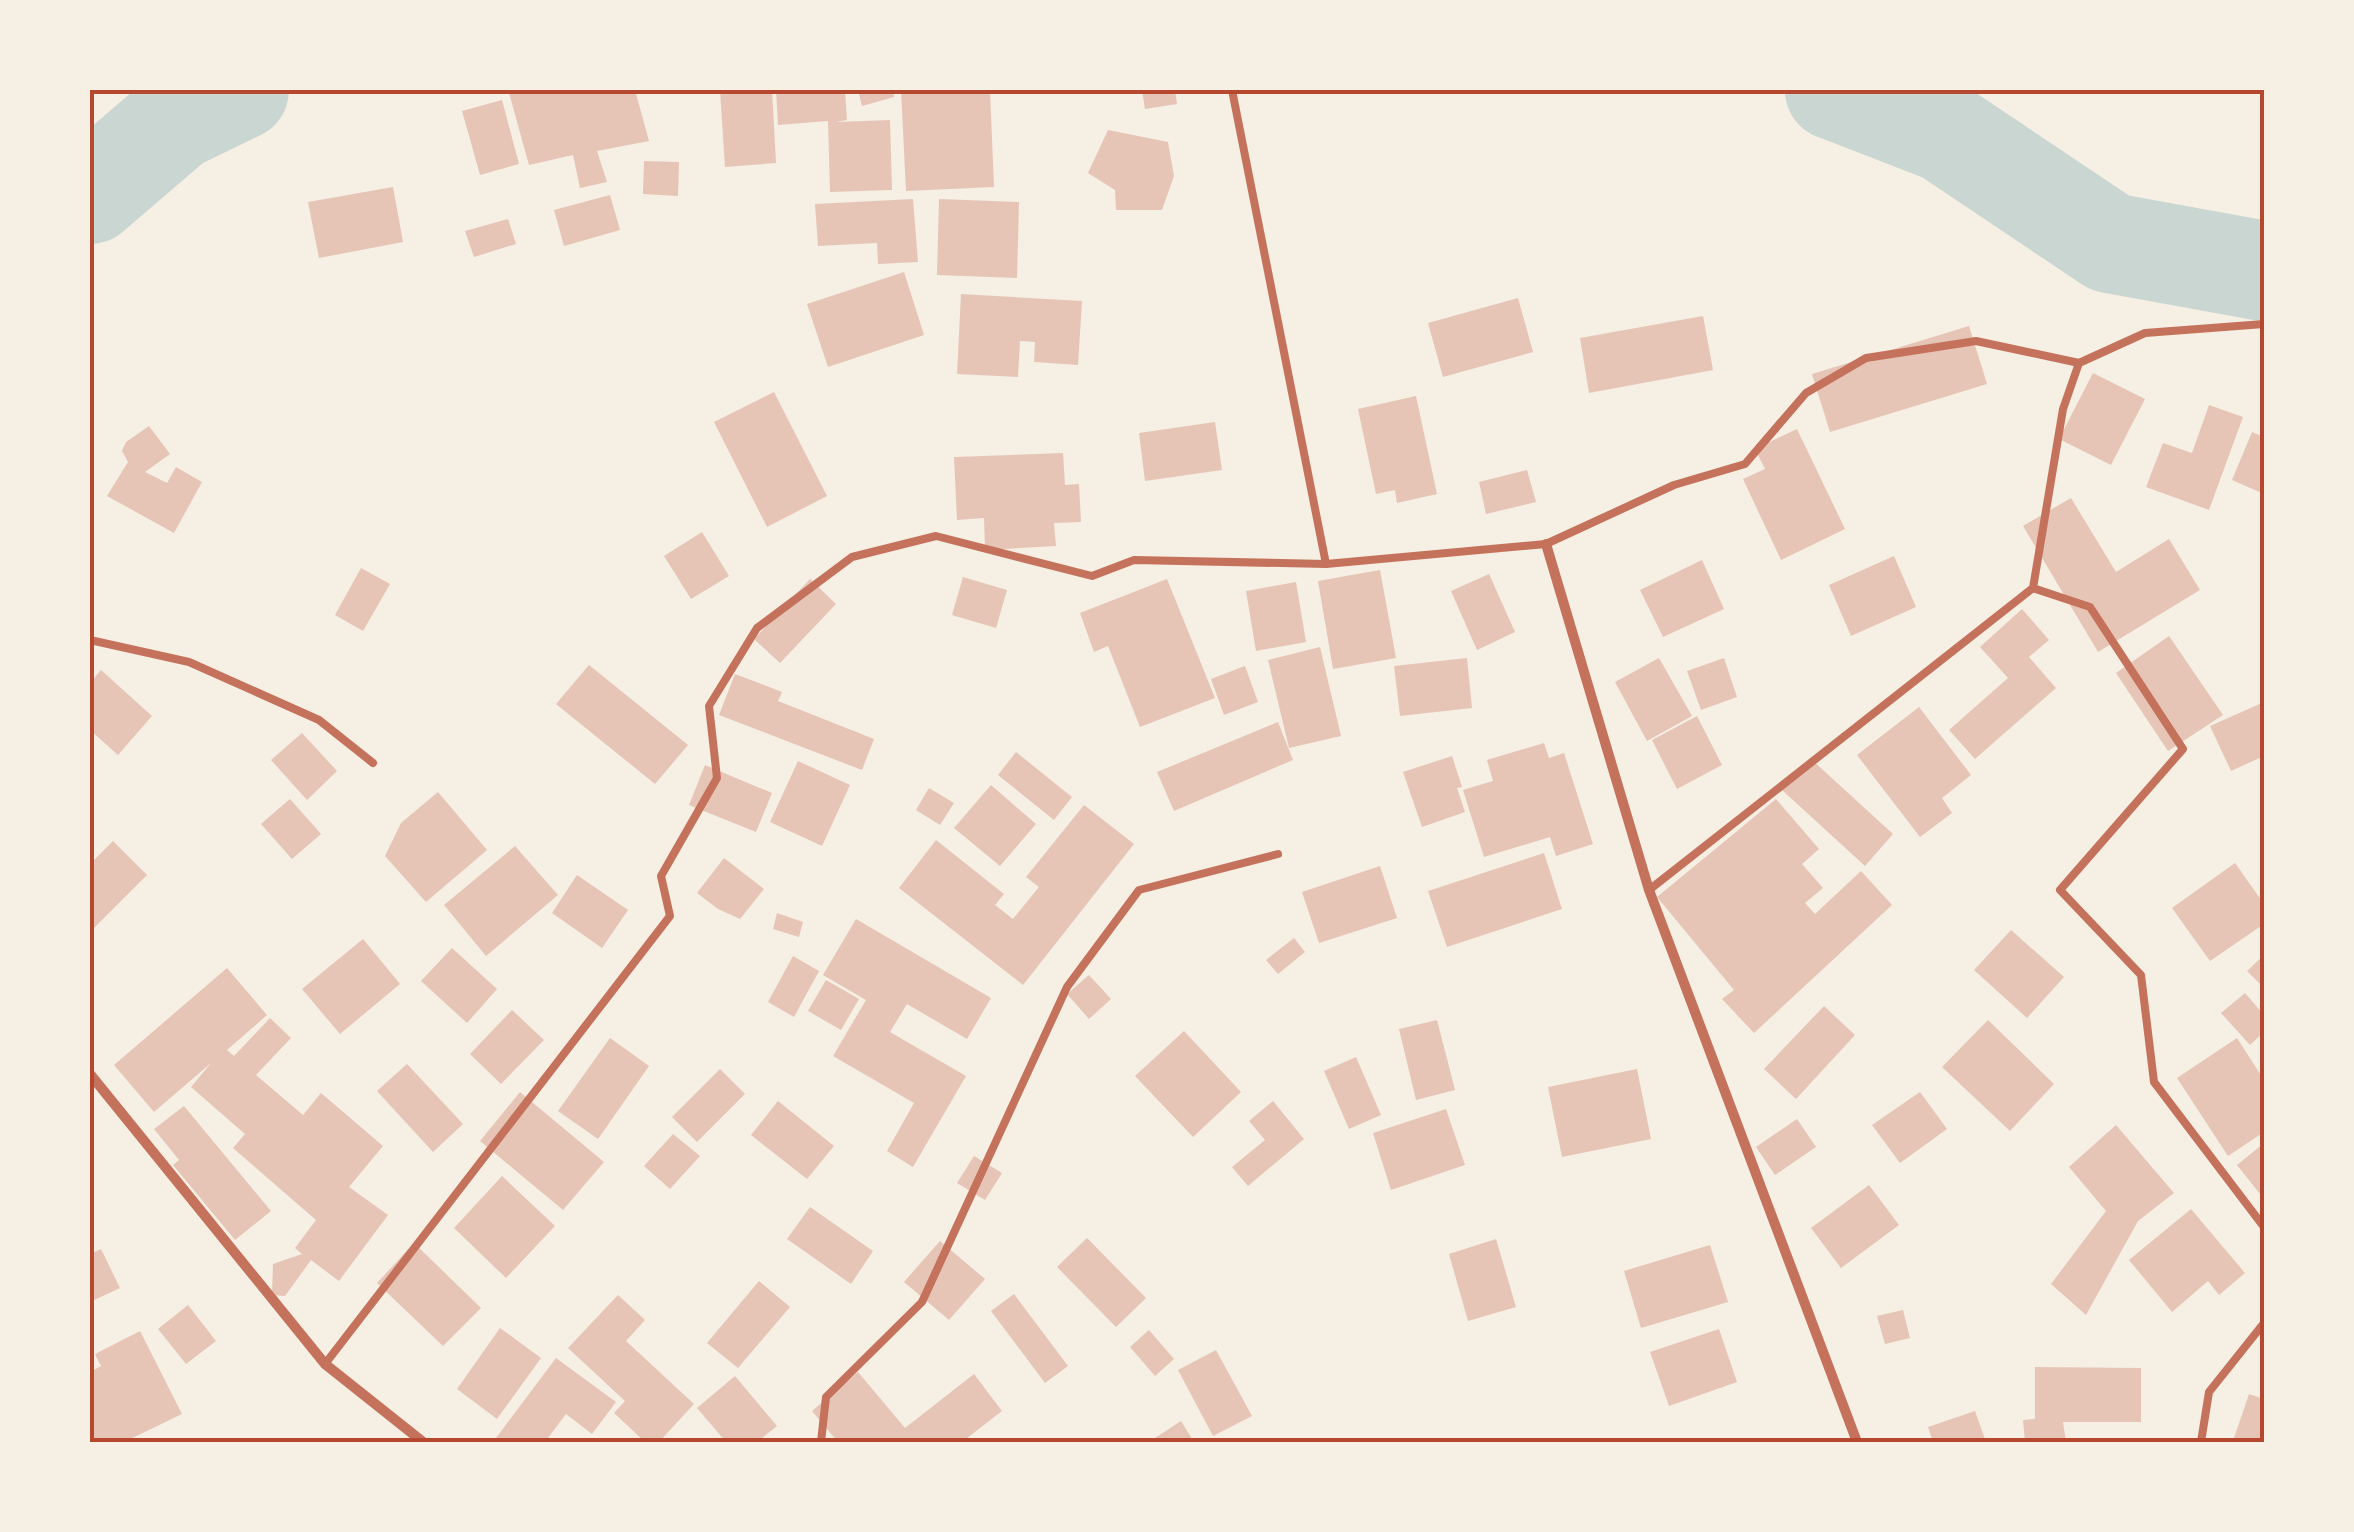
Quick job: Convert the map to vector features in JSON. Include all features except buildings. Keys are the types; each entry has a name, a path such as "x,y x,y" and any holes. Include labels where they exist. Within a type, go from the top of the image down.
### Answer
{"street":[{"path":"1546,544 1649,890 1857,1442"},
{"path":"90,1074 326,1364 423,1442"}],"lane":[{"path":"1232,90 1326,564"},
{"path":"326,1364 670,916 661,876 717,778 709,706 757,628 852,557 936,536 1092,576 1134,560 1326,564 1546,544 1674,485 1745,464 1806,393 1866,358 1976,341 2080,363 2145,333 2264,324"},
{"path":"1649,890 2033,588 2063,409 2080,363"},
{"path":"2033,588 2090,606 2183,749 2060,890 2141,975 2154,1082 2264,1227"},
{"path":"90,640 189,662 319,720 373,764"},
{"path":"821,1442 826,1397 922,1302 1067,987 1139,890 1278,854"},
{"path":"2201,1442 2209,1392 2264,1322"}],"waterway":[{"path":"90,194 175,121 239,90"},
{"path":"1835,90 1946,133 2110,243 2264,271"}]}
